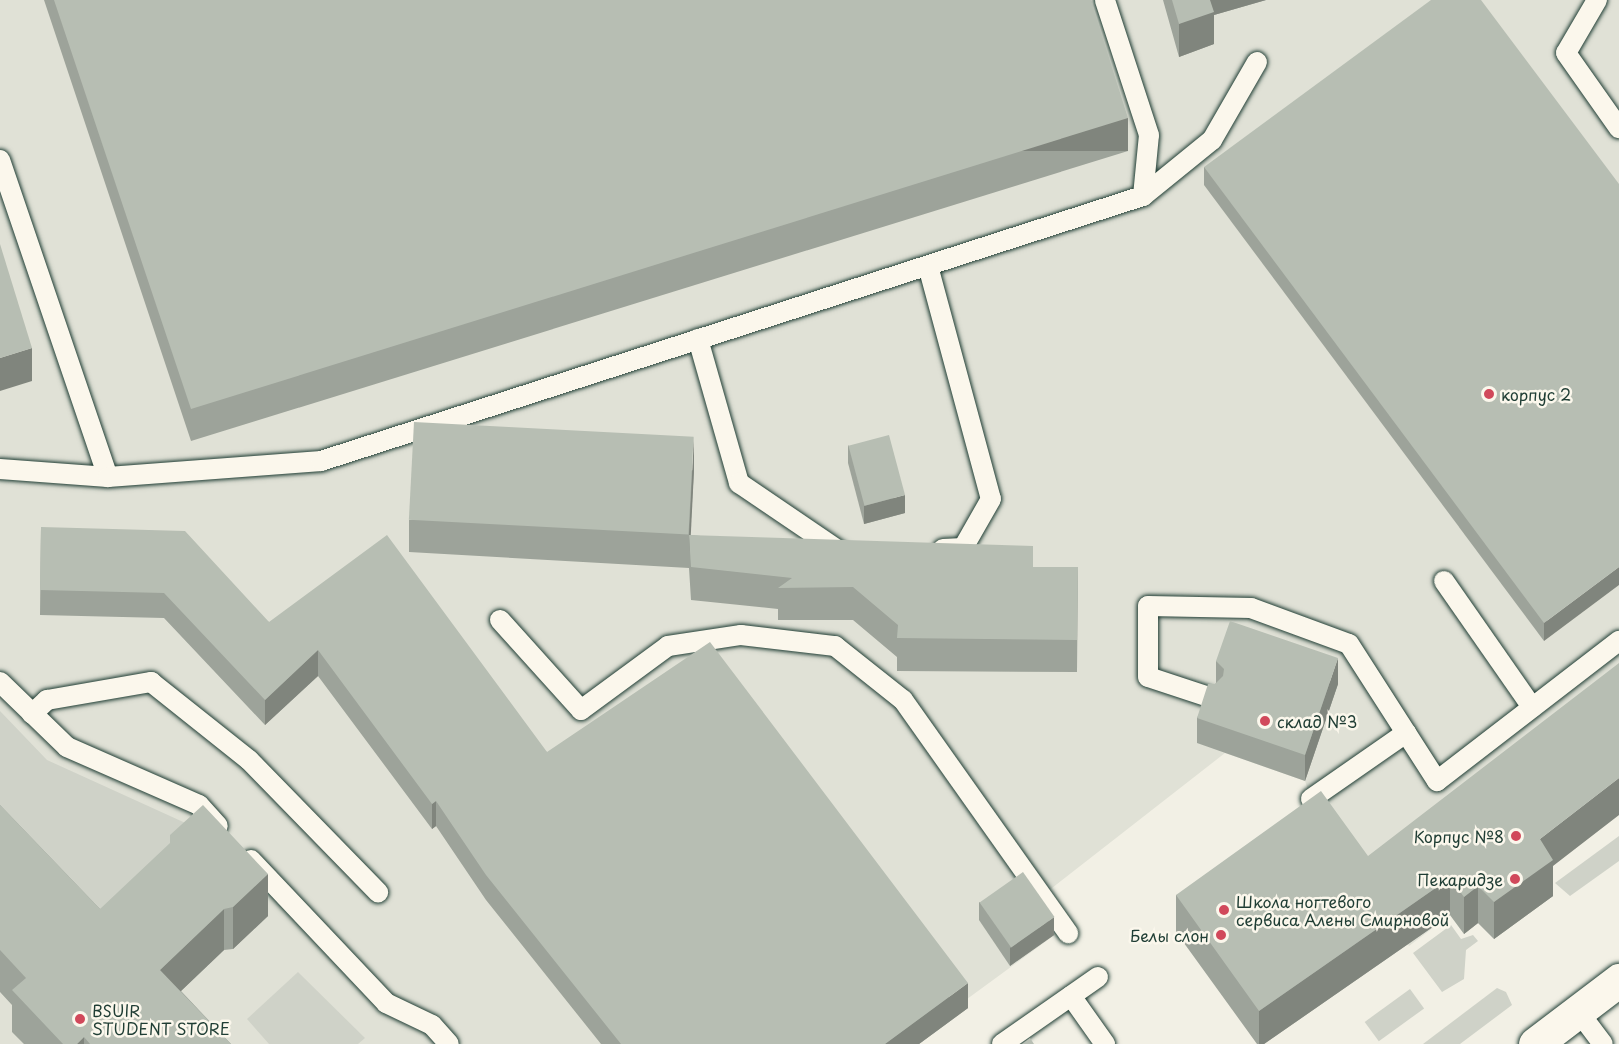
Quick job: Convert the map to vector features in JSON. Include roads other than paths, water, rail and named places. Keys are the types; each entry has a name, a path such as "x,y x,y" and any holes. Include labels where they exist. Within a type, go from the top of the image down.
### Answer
{"main road":[{"path":"1535,1044 1619,980"}],"lane":[{"path":"1105,0 1149,135 1143,196"},
{"path":"1597,0 1566,53 1619,128"},
{"path":"0,469 108,477 321,461 928,266 1143,196 1212,140 1257,62"},
{"path":"0,160 108,477"},
{"path":"928,266 991,499 963,548 928,550"},
{"path":"698,339 739,483 845,555 868,553"},
{"path":"1444,581 1532,707"},
{"path":"1212,698 1148,677 1148,606 1251,608 1349,644 1437,782 1619,640"},
{"path":"500,620 581,710 668,646 741,635 835,646 903,700 1068,933"},
{"path":"0,682 67,747 199,805 386,1003 432,1025 449,1044"},
{"path":"32,714 47,700 151,682 249,760 378,892"},
{"path":"1311,799 1406,733"},
{"path":"1002,1044 1098,977"},
{"path":"1071,996 1105,1044"},
{"path":"1578,1011 1603,1044"}],"place":[{"name":"корпус 2","path":"1489,394"},
{"name":"склад №3","path":"1265,721"},
{"name":"Корпус №8","path":"1516,836"},
{"name":"Пекаридзе","path":"1515,879"},
{"name":"Школа ногтевого сервиса Алены Смирновой","path":"1224,910"},
{"name":"Белы слон","path":"1221,935"},
{"name":"BSUIR STUDENT STORE","path":"80,1019"}]}
